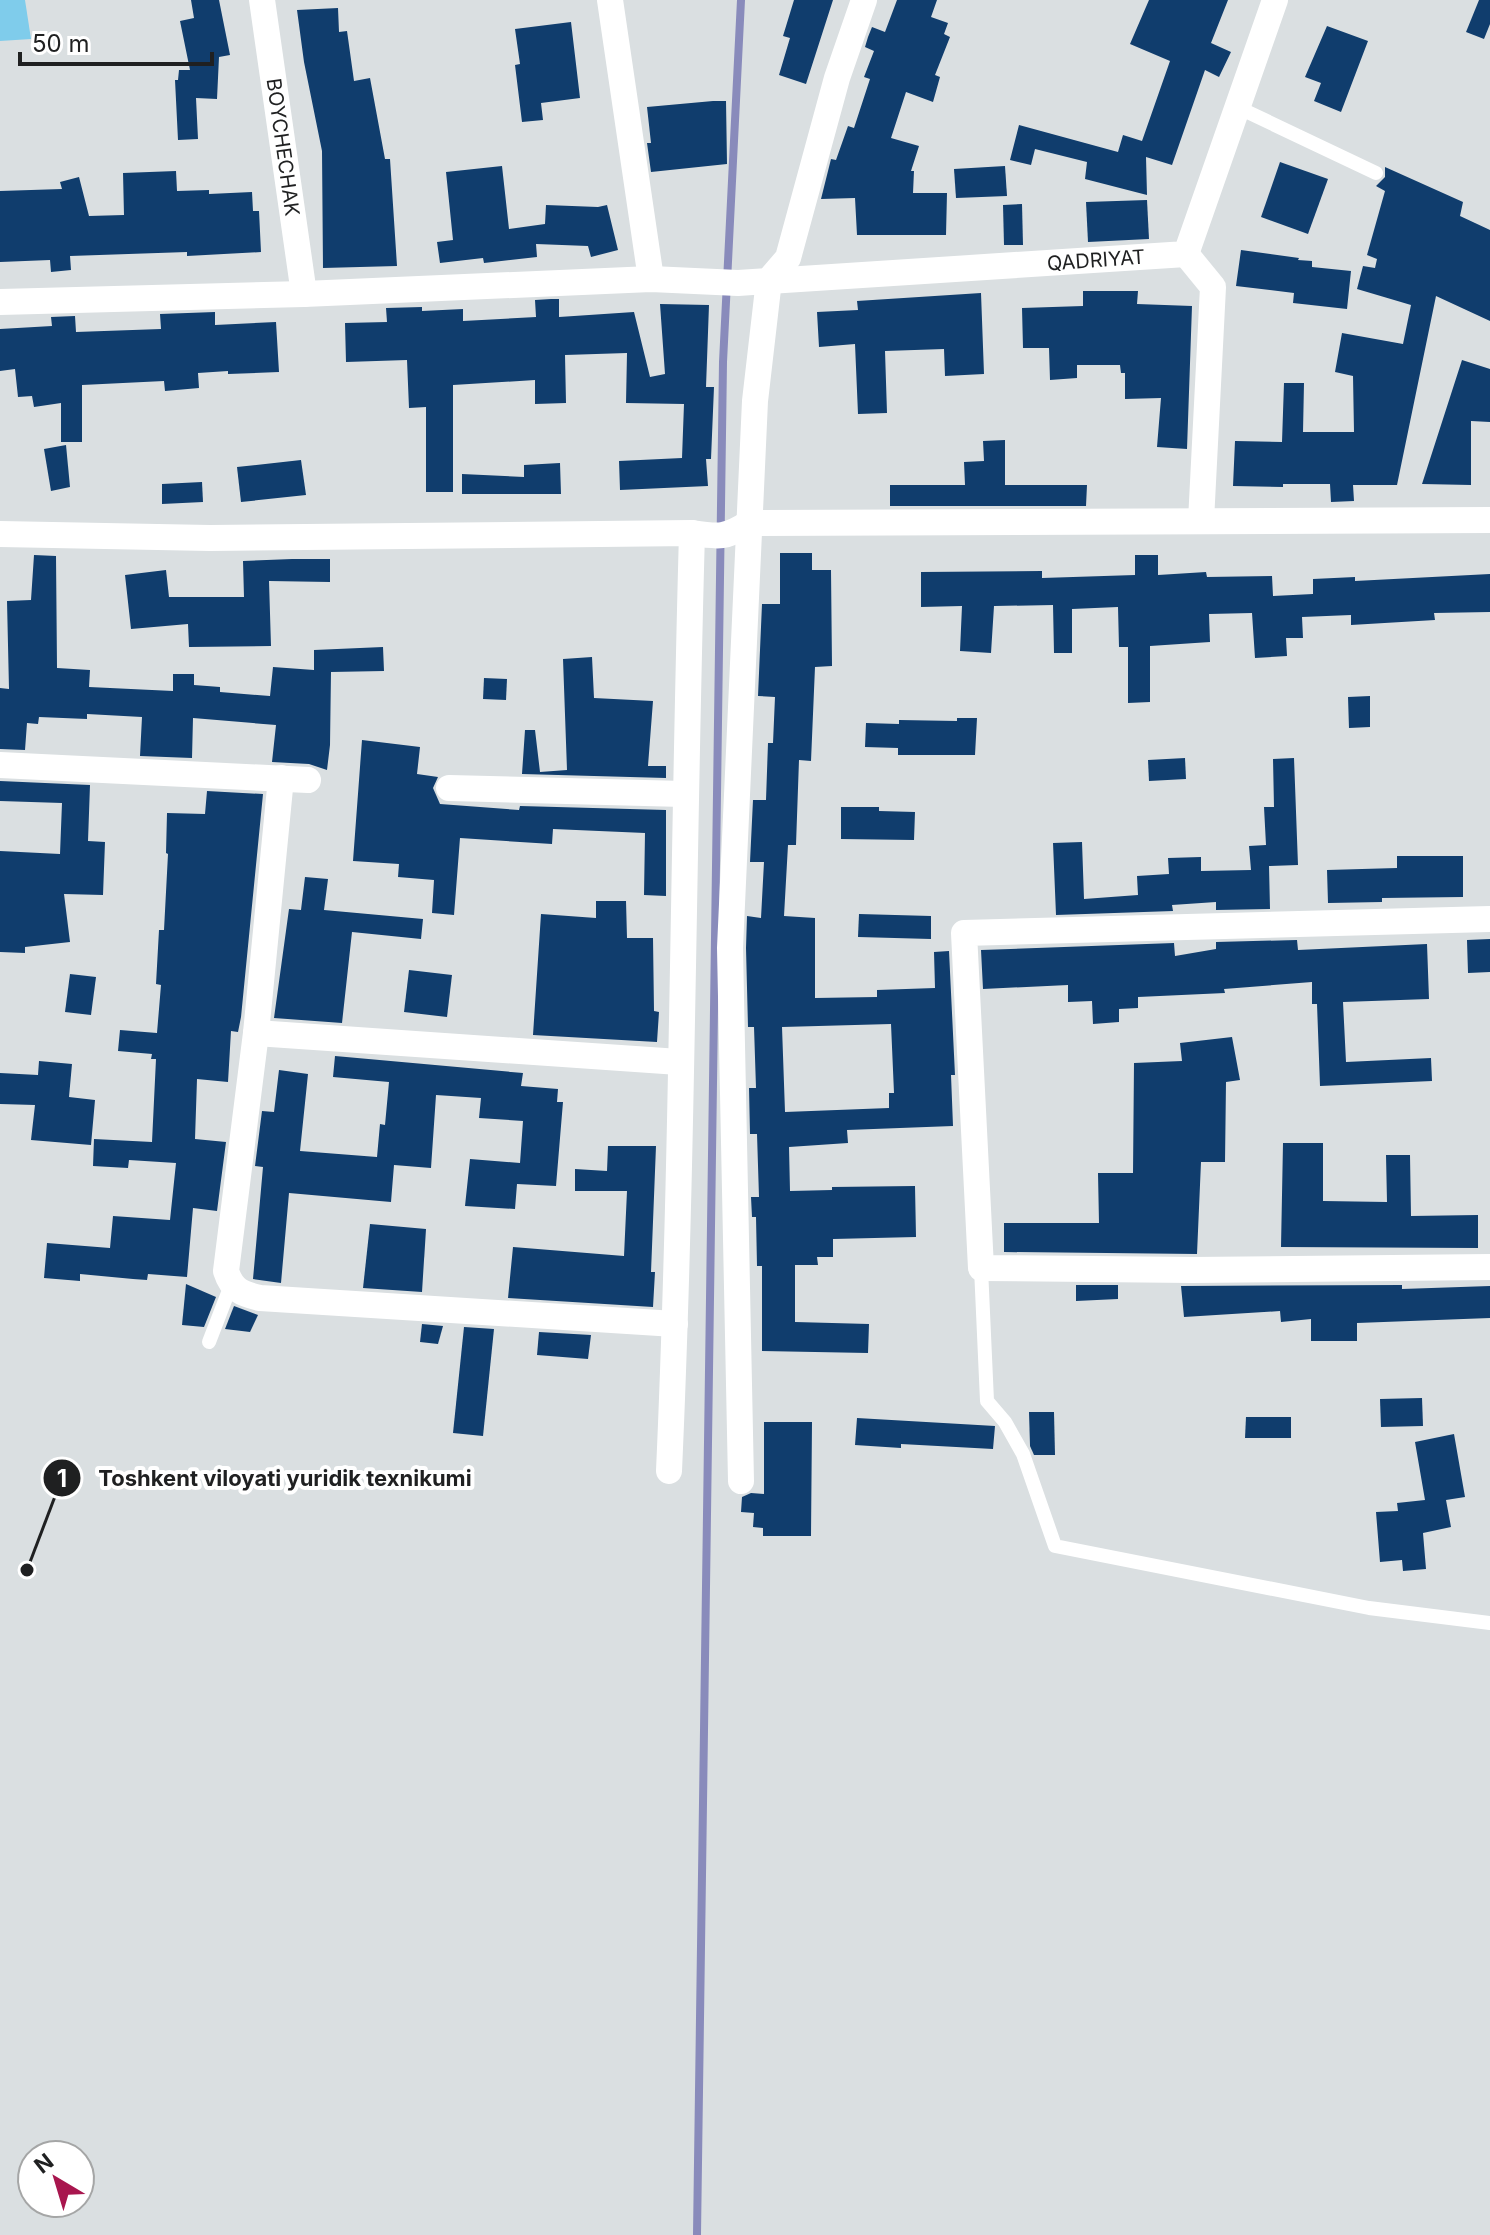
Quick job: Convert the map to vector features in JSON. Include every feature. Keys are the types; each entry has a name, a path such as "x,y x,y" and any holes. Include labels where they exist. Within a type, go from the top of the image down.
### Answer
{"street":[{"name":"BOYCHECHAK","path":"262,0 304,294"},
{"path":"610,0 651,279"},
{"path":"669,1471 675,1324 684,794 721,532 755,401 769,280 788,258 837,78 864,0"},
{"path":"1201,521 1213,287 1186,254 1275,0"},
{"name":"QADRIYAT","path":"0,302 304,294 651,279 728,283 1186,254"},
{"path":"0,534 210,538 721,532 1201,521 1490,520"},
{"path":"721,532 741,1481"},
{"path":"0,765 308,780"},
{"path":"281,778 256,1033 226,1271 231,1285 243,1294 260,1298 675,1324"},
{"path":"449,788 684,794"},
{"path":"1490,919 964,933 981,1268 1192,1270 1490,1267"},
{"path":"256,1033 679,1062"}],"lane":[{"path":"1237,107 1376,173"},
{"path":"981,1268 987,1401 1005,1422 1023,1454 1055,1546 1369,1608 1490,1623"},
{"path":"209,1342 231,1285"}],"shaded area":[{"path":"0,0 25,0 31,39 0,41"}],"building":[{"path":"191,0 219,0 230,55 219,57 217,99 196,98 198,139 178,140 175,80 178,80 179,70 190,70 180,21 194,18"},
{"path":"794,0 833,0 806,84 779,75 790,38 783,36"},
{"path":"897,0 937,0 931,17 948,23 944,34 950,37 935,75 940,77 933,102 906,92 891,138 919,146 911,171 914,171 913,193 947,193 946,235 857,235 855,198 821,199 831,159 836,160 848,126 854,128 870,79 864,77 874,51 865,47 868,37 872,27 885,32"},
{"path":"1149,0 1228,0 1211,43 1231,52 1219,77 1205,70 1172,165 1146,157 1147,195 1085,179 1087,162 1035,149 1031,165 1010,160 1019,125 1118,152 1123,135 1142,141 1170,61 1130,44"},
{"path":"1479,0 1490,0 1490,24 1484,39 1466,32"},
{"path":"338,8 339,32 347,31 354,81 370,78 385,159 390,159 397,266 323,268 322,151 297,10"},
{"path":"571,22 580,98 541,103 543,120 522,122 515,65 520,64 515,29"},
{"path":"1327,26 1368,41 1341,112 1314,101 1321,83 1305,77"},
{"path":"726,101 727,164 651,172 647,107"},
{"path":"1280,162 1328,179 1308,234 1261,217"},
{"path":"502,166 509,229 545,224 546,205 607,205 618,250 591,257 588,246 536,244 537,257 484,263 483,258 440,263 437,242 453,240 446,172"},
{"path":"1005,166 1007,196 956,198 954,169"},
{"path":"1385,167 1463,202 1460,216 1490,230 1490,321 1436,296 1397,485 1353,485 1354,501 1331,502 1330,484 1233,486 1235,441 1282,442 1284,383 1304,383 1303,432 1354,432 1353,376 1335,372 1342,333 1403,344 1411,305 1357,289 1363,266 1375,268 1377,259 1367,255 1385,191 1376,186 1385,177"},
{"path":"176,171 177,191 209,190 209,194 252,192 253,211 259,211 261,252 187,256 187,252 70,256 71,270 51,272 50,260 0,262 0,191 62,189 60,182 79,177 89,216 124,215 123,173"},
{"path":"1147,200 1149,239 1088,242 1086,202"},
{"path":"1022,204 1023,245 1004,245 1003,205"},
{"path":"1241,250 1312,261 1312,267 1351,271 1347,309 1293,303 1294,293 1236,286"},
{"path":"1083,291 1138,291 1137,304 1192,306 1187,449 1157,447 1161,398 1125,399 1125,373 1121,373 1120,365 1077,365 1077,378 1050,380 1049,348 1023,348 1022,308 1083,306"},
{"path":"981,293 984,374 945,376 944,349 885,351 887,413 858,414 855,344 819,347 817,312 858,310 857,301"},
{"path":"559,299 559,317 634,312 650,377 665,374 660,304 709,305 706,387 714,387 711,459 706,459 708,486 620,490 619,461 682,458 684,404 626,403 627,353 565,355 566,403 535,404 535,380 453,385 453,492 426,492 426,407 409,408 407,360 346,362 345,323 387,322 386,308 422,307 422,311 463,309 463,321 536,317 535,300"},
{"path":"215,312 215,325 276,322 279,372 198,373 199,388 165,391 164,381 82,385 82,442 61,442 61,403 34,407 32,396 18,397 15,369 0,371 0,329 52,326 51,317 75,316 76,332 161,329 160,314"},
{"path":"1462,360 1490,369 1490,422 1471,421 1471,485 1422,484"},
{"path":"1005,440 1005,485 1087,485 1086,506 890,506 890,485 965,485 964,462 984,461 983,441"},
{"path":"66,445 70,487 51,491 44,449"},
{"path":"301,460 306,495 241,502 237,467"},
{"path":"560,463 561,494 462,494 462,474 524,477 524,465"},
{"path":"202,482 203,502 162,504 162,484"},
{"path":"780,553 812,553 812,570 831,570 832,666 815,667 811,761 799,760 796,845 788,845 784,916 815,918 815,998 877,997 877,990 935,988 934,952 949,951 955,1075 951,1075 953,1126 847,1130 848,1143 789,1147 790,1191 915,1186 916,1237 833,1239 833,1257 817,1257 818,1265 795,1265 795,1322 869,1324 868,1353 762,1351 762,1266 757,1266 756,1217 752,1217 751,1197 759,1197 757,1134 750,1134 749,1088 756,1088 754,1027 748,1027 746,948 747,916 761,918 764,862 750,862 753,800 766,800 768,743 773,743 775,697 758,696 762,604 780,604","holes":["891,1024 894,1093 889,1093 889,1108 785,1112 782,1027"]},
{"path":"34,555 56,556 57,668 90,670 89,687 173,691 173,674 194,674 194,685 220,687 220,692 270,696 273,667 314,670 314,650 383,647 384,671 331,672 327,770 309,764 272,762 276,725 193,718 192,758 140,756 142,717 87,714 87,719 39,717 38,724 27,723 25,750 0,749 0,688 9,689 7,601 31,600"},
{"path":"1135,555 1158,555 1158,575 1206,572 1207,577 1272,576 1273,596 1313,594 1313,579 1355,577 1355,581 1490,574 1490,612 1434,613 1435,620 1351,625 1351,615 1302,617 1303,638 1286,638 1287,656 1255,658 1252,613 1209,614 1210,642 1150,646 1150,702 1128,703 1128,647 1119,647 1118,607 1072,609 1072,653 1054,653 1053,605 994,606 991,653 960,651 962,606 921,607 921,572 1042,571 1042,578 1135,575"},
{"path":"330,559 330,582 269,581 271,646 189,647 188,624 131,629 125,575 166,570 169,597 244,597 243,561"},
{"path":"592,657 594,698 653,701 648,766 666,766 666,778 522,774 525,730 535,730 540,772 567,770 563,659"},
{"path":"484,678 507,679 506,700 483,699"},
{"path":"1370,696 1370,727 1349,728 1348,697"},
{"path":"957,718 977,718 975,755 898,755 898,748 865,747 866,723 957,721"},
{"path":"362,740 420,747 417,774 438,777 433,788 440,804 519,810 520,806 666,810 666,896 644,895 645,833 553,829 552,844 460,838 454,915 432,913 434,880 398,877 399,864 353,861"},
{"path":"1185,758 1186,779 1149,781 1148,760"},
{"path":"1294,758 1298,865 1269,866 1270,909 1216,910 1216,902 1172,905 1173,911 1056,915 1053,843 1082,842 1084,899 1138,895 1137,876 1169,874 1168,858 1201,857 1201,871 1251,870 1249,846 1266,845 1264,807 1274,807 1273,759"},
{"path":"0,781 90,785 88,841 105,842 103,895 64,894 70,942 25,947 25,953 0,952 0,851 60,854 62,803 0,801"},
{"path":"207,791 263,794 241,1017 238,1032 231,1031 228,1082 197,1079 195,1139 226,1142 217,1211 193,1208 187,1277 148,1274 147,1280 80,1274 80,1281 44,1278 47,1243 110,1248 113,1216 170,1220 176,1163 129,1160 128,1168 93,1166 94,1139 152,1142 156,1059 151,1059 152,1054 118,1051 120,1030 157,1033 161,985 156,984 159,930 164,930 167,813 205,814"},
{"path":"841,807 879,807 879,811 915,812 914,840 841,839"},
{"path":"1397,856 1463,856 1463,897 1382,898 1382,902 1328,903 1327,870 1397,868"},
{"path":"305,877 328,879 324,910 423,919 421,939 352,932 342,1023 274,1018 289,909 301,910"},
{"path":"596,901 626,901 627,938 653,938 654,1011 659,1012 657,1042 533,1035 541,914 596,918"},
{"path":"859,914 931,916 931,939 858,937"},
{"path":"1490,939 1490,972 1468,973 1467,940"},
{"path":"1297,940 1298,950 1427,944 1429,999 1343,1002 1346,1062 1431,1058 1432,1081 1320,1086 1317,1004 1312,1004 1312,982 1224,989 1225,993 1138,997 1138,1008 1119,1009 1119,1022 1093,1024 1092,1001 1068,1002 1068,985 983,989 981,950 1174,943 1175,956 1216,949 1216,942"},
{"path":"409,970 452,975 447,1017 404,1012"},
{"path":"70,974 96,977 91,1015 65,1012"},
{"path":"1232,1037 1240,1080 1226,1082 1225,1162 1201,1162 1197,1254 1004,1252 1004,1223 1099,1223 1098,1173 1133,1173 1134,1063 1182,1061 1180,1043"},
{"path":"335,1056 523,1073 521,1086 558,1089 557,1102 563,1102 556,1186 517,1184 515,1209 465,1206 470,1159 520,1163 523,1121 479,1118 481,1098 436,1095 431,1168 394,1165 391,1202 289,1193 281,1283 253,1279 263,1167 255,1166 262,1111 274,1112 279,1070 308,1074 300,1151 377,1157 380,1124 385,1125 389,1082 333,1077"},
{"path":"39,1061 72,1064 69,1097 95,1100 91,1145 31,1140 35,1105 0,1104 0,1073 38,1075"},
{"path":"1283,1143 1323,1143 1323,1201 1387,1202 1386,1155 1410,1155 1411,1216 1478,1215 1478,1248 1281,1247"},
{"path":"608,1146 656,1146 651,1272 655,1272 653,1307 508,1298 513,1247 624,1256 627,1191 575,1191 575,1169 607,1171"},
{"path":"370,1224 426,1229 422,1292 363,1288"},
{"path":"186,1284 216,1297 204,1327 182,1325"},
{"path":"1076,1285 1118,1285 1118,1299 1076,1301"},
{"path":"1402,1285 1402,1289 1490,1286 1490,1318 1357,1323 1357,1341 1311,1341 1311,1319 1281,1322 1280,1311 1184,1317 1181,1286"},
{"path":"234,1306 258,1315 250,1332 225,1329"},
{"path":"422,1324 443,1326 438,1344 420,1342"},
{"path":"464,1327 494,1329 483,1436 453,1433"},
{"path":"539,1332 591,1335 588,1359 537,1355"},
{"path":"1422,1398 1423,1426 1381,1427 1380,1399"},
{"path":"1029,1412 1054,1412 1055,1455 1034,1455 1030,1446"},
{"path":"1246,1417 1291,1417 1291,1438 1245,1438"},
{"path":"857,1418 995,1426 993,1449 855,1445"},
{"path":"764,1422 812,1422 811,1536 763,1536 763,1528 753,1527 754,1513 741,1512 742,1497 751,1493 764,1494"},
{"path":"1454,1434 1465,1497 1446,1500 1451,1527 1423,1533 1426,1569 1403,1571 1402,1560 1380,1562 1376,1512 1398,1511 1397,1503 1425,1500 1415,1442"}],"waterway":[{"path":"697,2235 723,362 741,0"}],"place":[{"name":"Toshkent viloyati yuridik texnikumi","path":"27,1570"}]}
